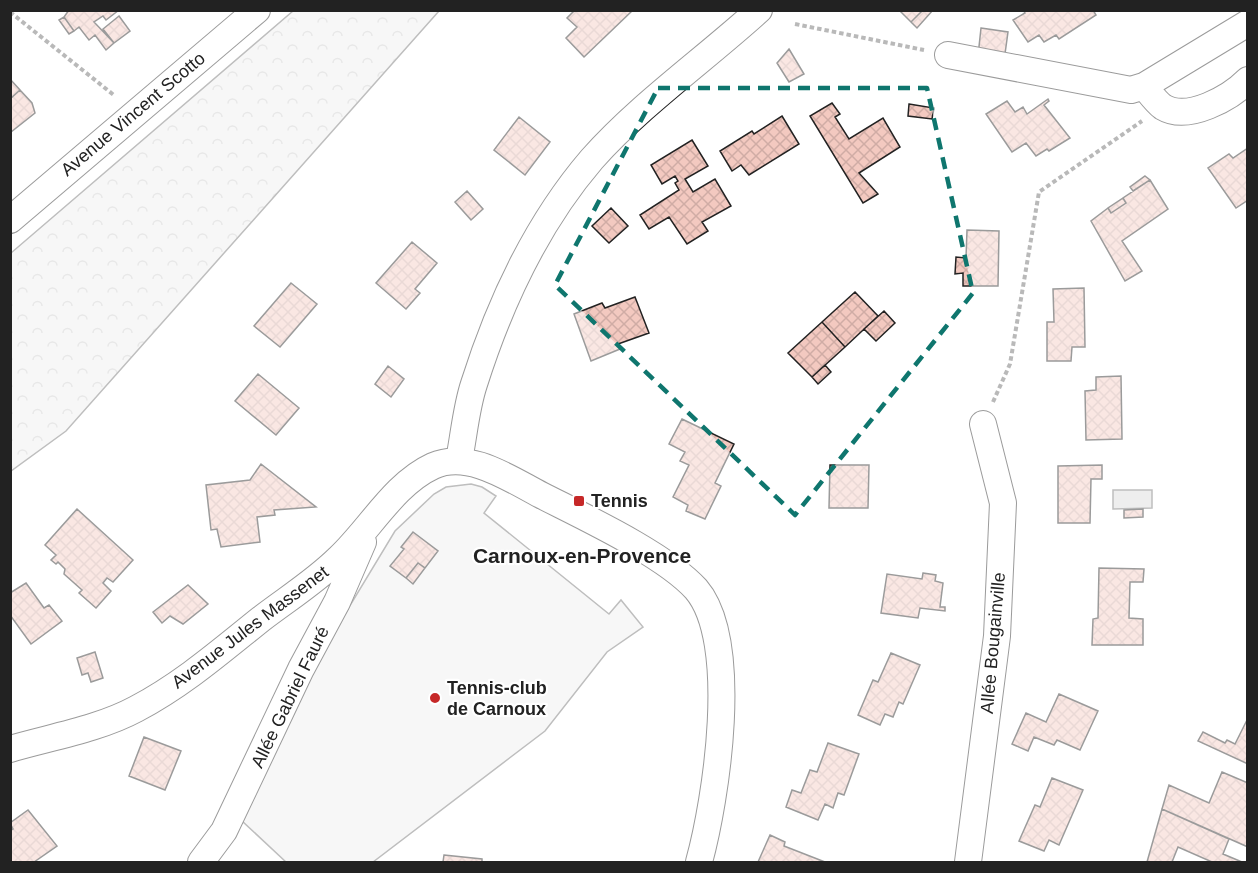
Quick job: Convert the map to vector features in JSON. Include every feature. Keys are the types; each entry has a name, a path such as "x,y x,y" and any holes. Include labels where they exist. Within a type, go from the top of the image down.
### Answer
{"street":[{"name":"Avenue Vincent Scotto","path":"10,220 134,112 257,10"},
{"path":"699,862 709,826 717,770 720,702 718,638 706,604 696,590 678,573 590,519 492,470 459,460 473,386 499,317 535,241 560,200 593,158 642,111 759,10"},
{"path":"948,55 1119,89 1144,86 1248,23"},
{"path":"1144,86 1163,107 1178,111 1205,108 1238,90 1248,80"},
{"name":"Allée Bougainville","path":"968,862 997,636 1003,503 983,424"},
{"name":"Avenue Jules Massenet","path":"10,749 135,710 181,682 339,559 405,486 434,466 459,460"},
{"name":"Allée Gabriel Fauré","path":"201,862 224,831 301,669 338,602 369,526"}],"path":[{"path":"10,12 134,112"},
{"path":"795,24 948,55"},
{"path":"983,424 1010,364 1039,192 1163,107"}],"highlighted area":[{"path":"658,88 927,88 973,293 795,515 555,285"}],"green space":[{"path":"293,11 439,11 66,431 11,471 11,253"},
{"name":"Tennis-club de Carnoux","path":"471,484 482,487 496,496 484,513 609,614 621,600 643,627 607,652 545,731 373,862 286,862 241,820 314,665 395,531 434,494 446,487"}],"shaded area":[{"path":"1113,490 1152,490 1152,508 1113,509"}],"building":[{"path":"69,10 119,10 106,20 103,16 94,22 114,43 106,50 95,35 89,40 79,27 74,31 64,17"},
{"path":"575,10 633,10 584,57 566,38 577,27 567,18"},
{"path":"899,10 923,10 911,22"},
{"path":"923,10 933,10 917,28 911,22"},
{"path":"1023,10 1093,10 1096,15 1059,39 1056,35 1044,42 1039,35 1028,42 1013,20 1025,13"},
{"path":"119,16 130,31 114,43 103,29"},
{"path":"64,17 74,31 69,34 59,20"},
{"path":"981,28 1008,32 1004,61 978,56"},
{"path":"789,49 804,74 789,82 777,63"},
{"path":"10,79 20,90 10,99"},
{"path":"20,90 32,103 35,113 11,132 10,99"},
{"path":"1048,99 1049,101 1044,105 1070,138 1036,156 1026,143 1012,152 986,114 1007,101 1015,112 1023,107 1027,114"},
{"path":"832,103 840,114 835,117 849,139 883,118 900,147 859,173 878,194 863,203 810,116"},
{"path":"909,104 934,108 932,119 908,116"},
{"path":"782,116 799,144 749,175 741,165 732,171 720,151 752,131 754,134"},
{"path":"519,117 550,142 525,175 494,150"},
{"path":"692,140 708,166 685,179 693,192 715,179 731,206 702,222 708,231 687,244 669,217 649,229 640,215 679,190 675,183 678,181 675,176 662,184 651,165"},
{"path":"1248,148 1248,200 1236,208 1208,168 1229,154 1233,158"},
{"path":"1145,176 1150,180 1133,191 1130,187"},
{"path":"1150,180 1168,209 1122,241 1142,271 1125,281 1091,221 1108,208 1111,213 1126,203 1123,198"},
{"path":"467,191 483,209 471,220 455,202"},
{"path":"1123,198 1126,203 1111,213 1108,208"},
{"path":"611,208 628,226 609,243 592,226"},
{"path":"967,230 999,231 998,286 963,286 963,273 955,274 956,257 966,258"},
{"path":"412,242 437,263 415,289 420,293 406,309 376,283"},
{"path":"291,283 317,304 280,347 254,326"},
{"path":"1084,288 1085,347 1072,347 1071,361 1047,361 1047,322 1054,322 1053,289"},
{"path":"855,292 878,316 845,347 822,322"},
{"path":"635,297 649,333 618,344 620,349 591,361 574,314 602,303 605,308"},
{"path":"884,311 895,323 876,341 864,329"},
{"path":"822,322 845,347 812,377 788,353"},
{"path":"825,365 831,372 818,384 812,377"},
{"path":"388,366 404,379 391,397 375,384"},
{"path":"258,374 299,408 276,435 235,401"},
{"path":"1121,376 1122,439 1086,440 1085,391 1096,390 1096,377"},
{"path":"682,419 734,444 715,483 721,486 705,519 686,511 688,505 673,497 689,465 680,461 685,452 669,444"},
{"path":"261,464 316,507 274,510 275,515 257,517 260,542 221,547 217,529 211,530 206,485 250,480"},
{"path":"830,465 869,465 868,508 829,508"},
{"path":"1102,465 1102,479 1091,479 1090,523 1058,523 1058,466"},
{"path":"77,509 133,560 113,582 107,578 103,583 111,591 96,608 79,593 82,590 64,574 65,569 58,562 56,564 51,560 56,555 45,545"},
{"path":"1143,509 1143,517 1124,518 1124,510"},
{"path":"413,532 438,551 425,568 418,563 406,578 390,566 404,549 401,547"},
{"path":"418,563 425,568 413,584 406,578"},
{"path":"1099,568 1144,569 1143,582 1130,582 1129,618 1143,619 1143,645 1092,645 1093,619 1098,618"},
{"path":"923,573 936,575 935,581 943,583 940,607 945,607 945,611 920,608 918,618 881,613 887,574 922,579"},
{"path":"26,583 44,608 49,605 62,621 31,644 10,615 10,593"},
{"path":"188,585 208,604 183,624 170,616 162,623 153,612"},
{"path":"95,652 103,678 91,682 88,673 82,675 77,658"},
{"path":"891,653 920,665 903,704 899,702 893,717 885,714 880,725 858,715 873,680 878,682"},
{"path":"1059,694 1098,711 1080,750 1057,740 1054,745 1034,737 1028,751 1012,744 1026,713 1046,722"},
{"path":"1248,718 1248,764 1198,741 1203,732 1225,743 1227,740 1235,744"},
{"path":"144,737 181,751 165,790 129,776"},
{"path":"828,743 859,754 844,795 838,793 833,808 825,804 818,820 786,807 792,790 801,793 810,770 817,772"},
{"path":"1222,772 1248,783 1248,847 1162,809 1169,785 1209,803"},
{"path":"1052,778 1083,790 1059,845 1049,840 1044,851 1019,841 1035,805 1040,807"},
{"path":"1162,809 1229,839 1223,854 1242,862 1212,862 1178,847 1172,862 1147,862"},
{"path":"28,810 57,846 34,862 10,862 10,831 13,829 10,823"},
{"path":"770,835 785,842 784,846 825,862 758,862"},
{"path":"444,855 482,859 482,862 443,862"}],"place":[{"name":"Tennis","path":"579,501"},
{"name":"Tennis-club de Carnoux","path":"435,698"}],"district":[{"name":"Carnoux-en-Provence","path":"582,556"}]}
